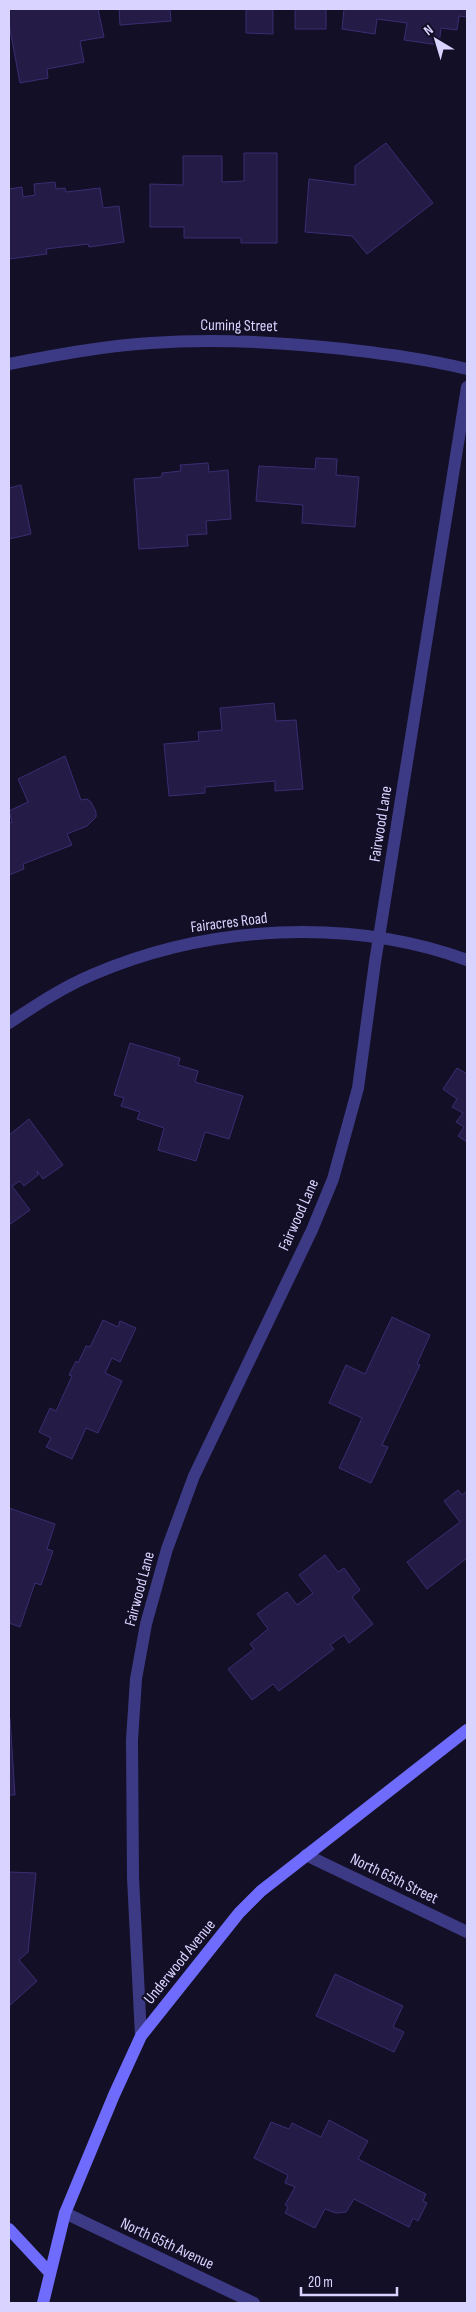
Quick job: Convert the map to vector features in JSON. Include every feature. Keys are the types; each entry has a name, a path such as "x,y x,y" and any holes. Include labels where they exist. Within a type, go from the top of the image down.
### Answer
{"main road":[{"name":"Underwood Avenue","path":"44,2303 65,2213 114,2095 141,2036 239,1913 261,1891 467,1730"},
{"path":"9,2229 50,2273"}],"street":[{"name":"Cuming Street","path":"9,364 54,355 151,343 220,340 292,344 424,358 467,369"},
{"name":"Fairwood Lane","path":"141,2036 133,1878 132,1740 136,1679 146,1624 167,1549 194,1476 312,1230 333,1179 358,1088 379,939 467,387"},
{"name":"Fairacres Road","path":"9,1023 52,994 92,974 167,948 210,939 292,932 335,933 432,947 467,960"},
{"name":"North 65th Street","path":"306,1855 467,1932"},
{"name":"North 65th Avenue","path":"65,2213 254,2303"}],"building":[{"path":"9,9 98,9 104,37 80,41 84,62 47,69 48,78 20,83 9,24"},
{"path":"119,9 170,9 171,21 120,25"},
{"path":"246,9 273,9 273,34 246,33"},
{"path":"295,9 326,9 326,29 295,29"},
{"path":"344,9 467,9 467,17 459,16 457,30 441,28 439,45 404,40 407,23 377,19 375,34 342,29"},
{"path":"386,143 433,203 367,254 352,236 305,232 309,179 355,185 355,166"},
{"path":"244,153 277,153 277,243 241,243 241,238 184,238 184,227 150,227 150,184 183,185 183,156 222,156 222,182 244,181"},
{"path":"55,182 56,189 65,188 66,192 100,188 103,208 119,206 124,242 89,247 88,244 46,249 47,254 9,259 9,189 22,187 23,197 35,195 34,184"},
{"path":"316,458 337,459 336,475 359,477 355,527 302,523 303,505 256,501 259,466 315,469"},
{"path":"208,463 209,472 228,470 231,519 206,521 207,534 187,535 188,546 139,549 134,479 162,477 162,473 181,471 180,465"},
{"path":"21,485 31,534 9,539 9,488"},
{"path":"274,703 276,721 296,720 303,789 275,791 275,781 205,787 205,793 169,796 164,744 199,741 198,732 222,730 220,708"},
{"path":"65,756 81,800 87,799 91,802 96,812 96,817 87,826 67,834 72,845 23,864 24,869 9,875 9,823 12,822 9,811 28,802 18,779"},
{"path":"130,1043 180,1058 178,1065 198,1071 195,1082 243,1096 229,1139 205,1132 196,1161 158,1150 164,1128 137,1119 140,1112 121,1106 124,1098 114,1095"},
{"path":"457,1068 467,1074 467,1142 458,1136 464,1127 456,1122 463,1113 452,1107 457,1099 443,1089"},
{"path":"29,1119 63,1165 43,1179 37,1171 38,1175 24,1186 20,1181 12,1186 30,1210 9,1225 9,1135"},
{"path":"392,1317 430,1335 417,1364 420,1365 382,1445 388,1447 371,1483 339,1468 362,1418 329,1403 346,1365 365,1374"},
{"path":"103,1320 118,1327 120,1321 136,1328 120,1362 112,1358 105,1373 122,1381 98,1433 86,1428 72,1459 46,1447 51,1438 39,1432 50,1408 56,1411 72,1376 69,1375 76,1361 78,1363 86,1346 90,1347"},
{"path":"458,1490 462,1495 467,1491 467,1558 427,1589 407,1562 460,1522 444,1501"},
{"path":"9,1508 55,1524 47,1549 53,1551 41,1585 35,1583 20,1627 9,1623"},
{"path":"325,1555 338,1572 344,1568 360,1590 352,1597 373,1624 349,1643 344,1635 330,1645 334,1649 279,1691 273,1684 252,1700 228,1669 254,1649 250,1644 268,1629 257,1614 287,1592 297,1605 313,1593 299,1575"},
{"path":"10,1718 15,1795 9,1795"},
{"path":"9,1872 36,1873 28,1952 19,1960 37,1981 9,2006"},
{"path":"335,1974 403,2006 393,2027 404,2032 394,2052 316,2016"},
{"path":"329,2120 368,2141 358,2159 426,2194 423,2201 427,2203 418,2221 413,2218 409,2227 354,2199 346,2212 336,2213 325,2209 315,2228 285,2213 288,2207 285,2205 295,2187 285,2183 288,2175 254,2158 271,2122 289,2129 292,2123 321,2137"}]}
